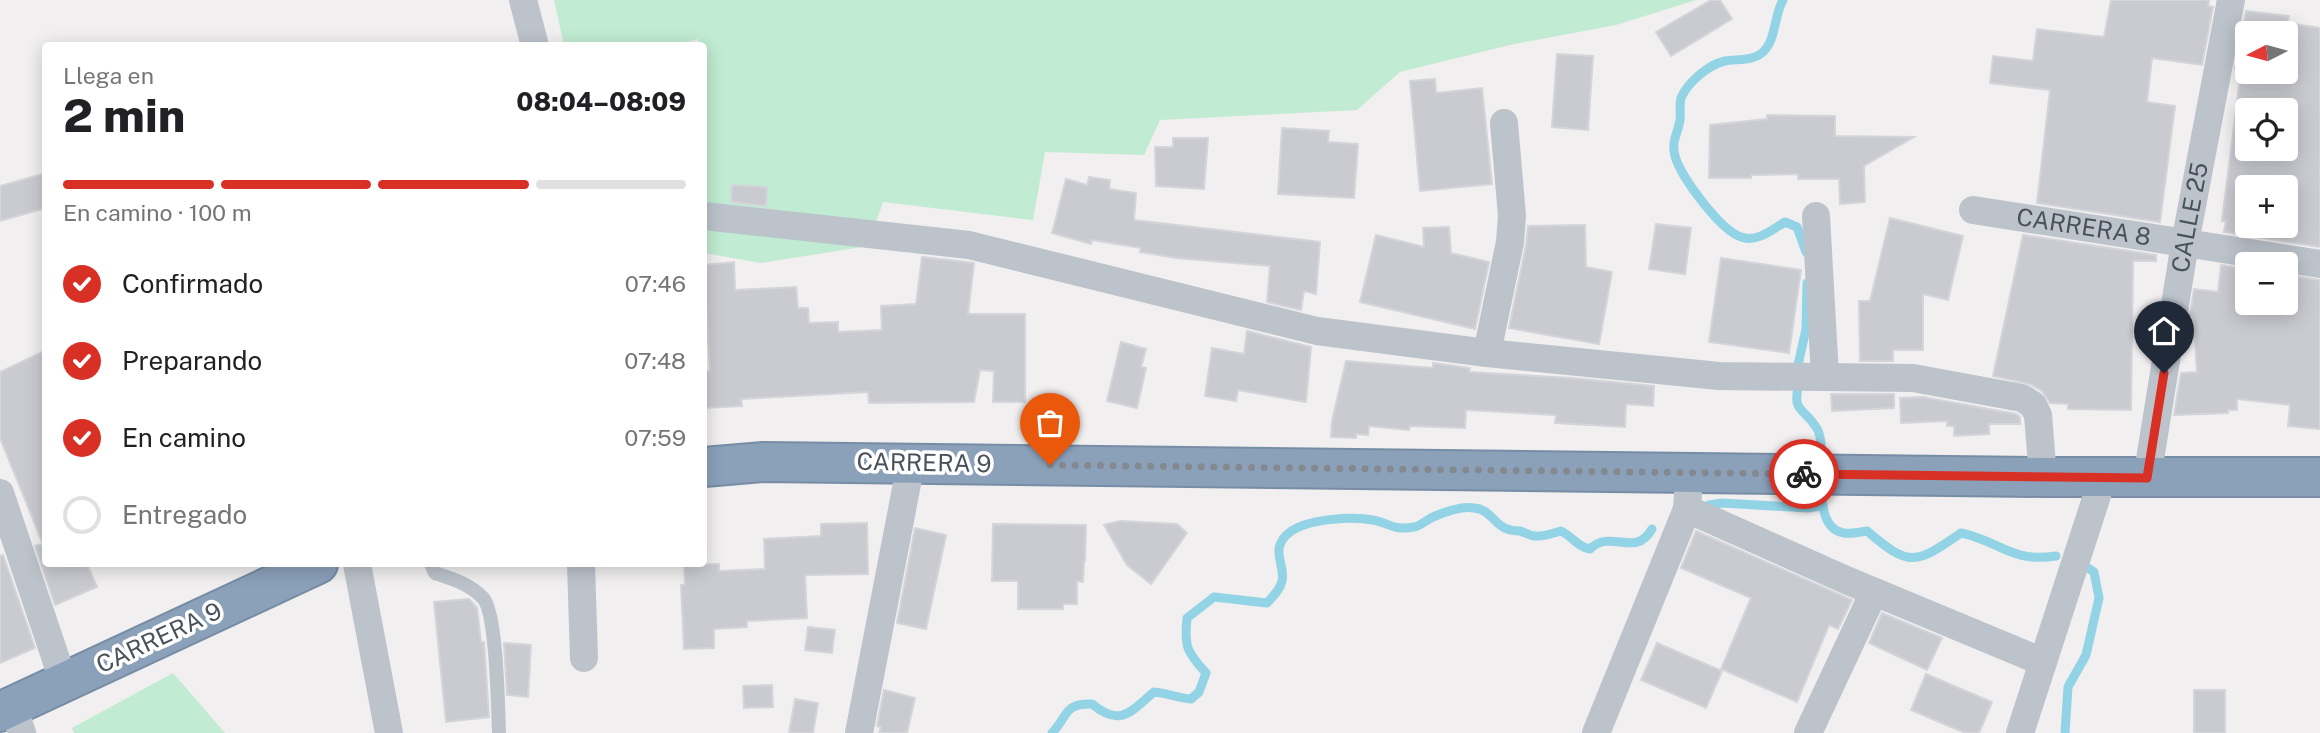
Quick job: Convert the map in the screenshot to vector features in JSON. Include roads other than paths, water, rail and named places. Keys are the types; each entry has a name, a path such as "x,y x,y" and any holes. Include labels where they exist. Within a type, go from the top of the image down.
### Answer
{"highway":[{"name":"CARRERA 9","path":"707,467 764,462 911,463 1688,491 1820,474 2320,477"},
{"name":"CARRERA 9","path":"12,717 64,683 312,567"}],"street":[{"path":"523,0 534,42"},
{"name":"CALLE 25","path":"2147,478 2185,243 2231,0"},
{"path":"1487,353 1513,216 1504,123"},
{"name":"CARRERA 8","path":"1973,210 2320,264"},
{"path":"707,216 969,245 1317,331 1487,353 1719,376 1913,378 2022,398 2033,405 2038,415 2043,477"},
{"path":"1816,216 1825,376"},
{"path":"859,733 911,463"},
{"path":"2020,733 2103,477"},
{"path":"1596,733 1688,491 1874,592 2043,662"},
{"path":"0,494 64,683"},
{"path":"358,567 389,733"},
{"path":"581,567 584,658"},
{"path":"1808,733 1874,592"}],"lane":[{"path":"432,567 435,573 464,583 486,600 496,648 499,733"}],"waterway":[{"path":"1783,0 1771,39 1763,52 1749,59 1719,63 1705,70 1688,86 1681,98 1674,151 1693,189 1712,214 1732,232 1741,237 1753,238 1785,222 1797,227 1806,252"},
{"path":"1798,365 1806,329 1807,283"},
{"path":"1799,382 1798,405 1820,436 1821,467"},
{"path":"1821,484 1825,514 1831,526 1844,533 1867,531 1904,556 1923,556 1961,533 2016,554 2056,556"},
{"path":"1709,505 1722,503 1808,508 1822,506"},
{"path":"1052,733 1067,712 1083,704 1092,704 1102,711 1118,716 1132,710 1154,692 1191,699 1199,692 1206,673 1188,649 1187,618 1214,597 1267,603 1282,581 1280,544 1290,532 1307,524 1354,518 1407,528 1448,511 1474,508 1486,512 1507,529 1538,536 1561,531 1590,549 1606,541 1638,542 1652,529"},
{"path":"2065,733 2068,687 2086,655 2099,598 2094,572 2082,564"}]}
